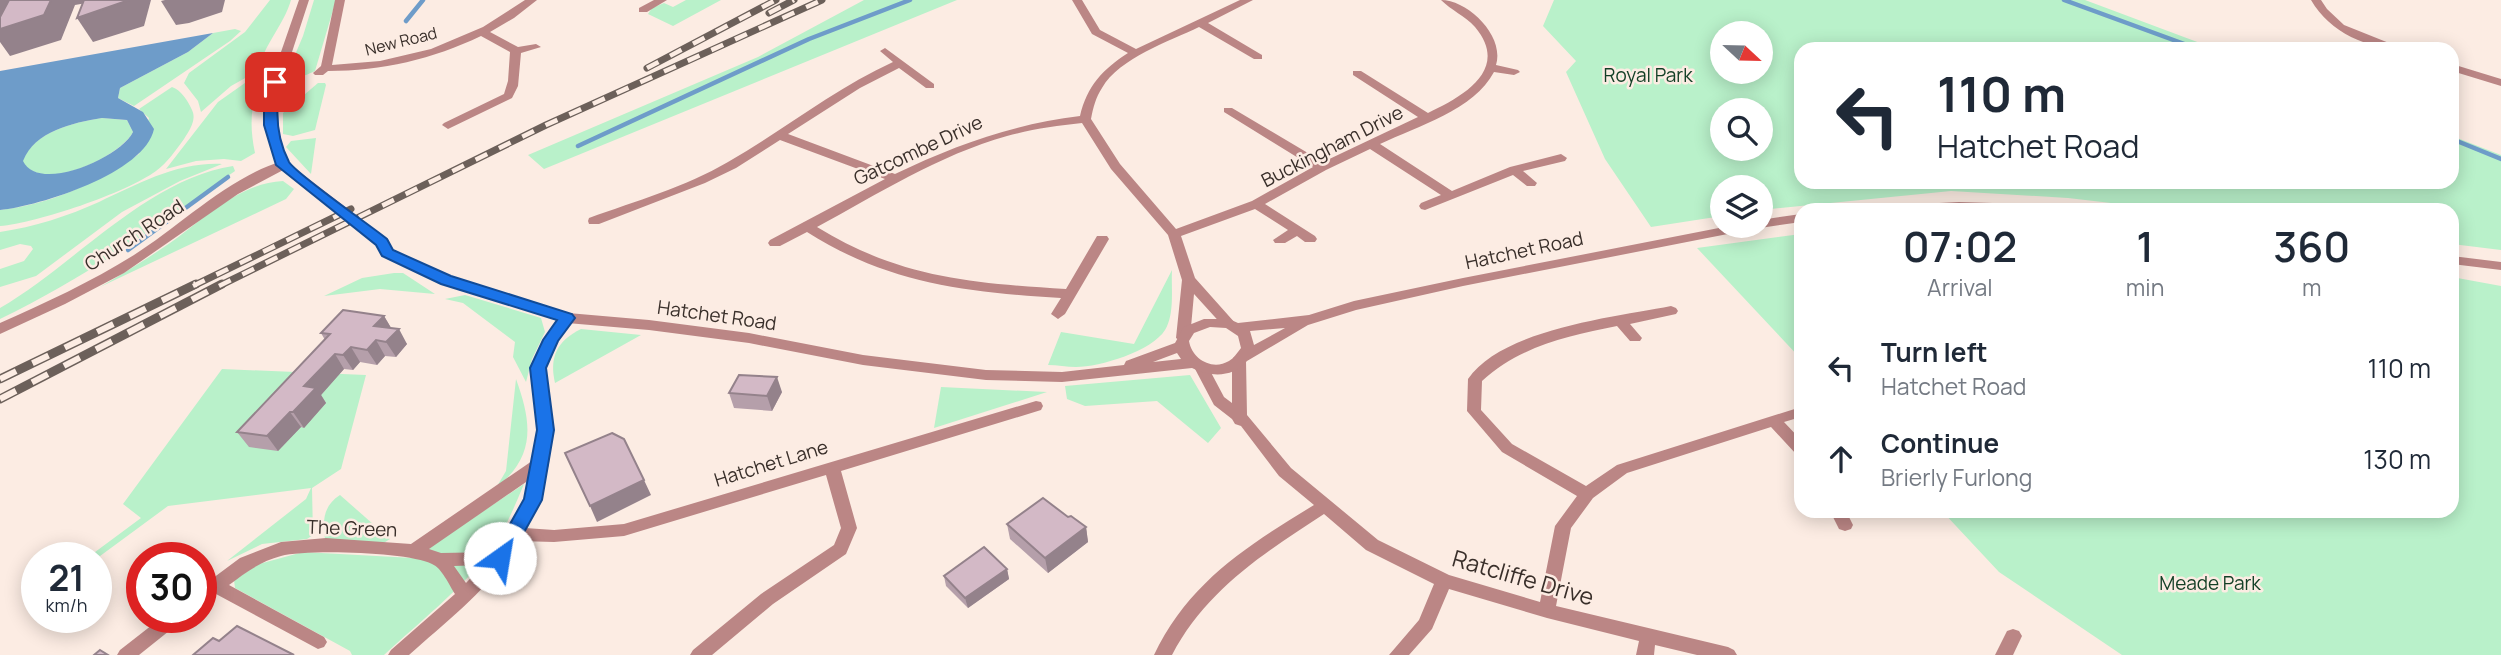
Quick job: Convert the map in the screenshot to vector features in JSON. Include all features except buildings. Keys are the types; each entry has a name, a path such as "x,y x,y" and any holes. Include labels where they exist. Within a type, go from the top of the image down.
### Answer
{"street":[{"path":"283,165 271,125 270,101 304,0"},
{"name":"New Road","path":"340,0 322,71 384,63 437,49 482,32 532,0"},
{"path":"1077,0 1096,32 1136,53"},
{"path":"1242,358 1222,369 1196,365 1185,358 1181,342 1189,280 1174,234 1115,166 1085,119 1090,96 1099,79 1136,53 1248,0"},
{"path":"1446,0 1472,17 1485,30 1492,43 1492,68 1514,72"},
{"path":"2316,0 2322,15 2349,32 2378,42"},
{"path":"1200,23 1258,57"},
{"path":"482,32 516,51 536,47"},
{"path":"448,125 508,96 514,89 512,70 516,51"},
{"path":"885,51 930,86"},
{"path":"594,221 617,205 728,167 781,136 793,124 850,86 900,63"},
{"name":"Buckingham Drive","path":"1174,234 1256,204 1322,167 1427,118 1476,91 1492,68"},
{"path":"2459,69 2501,83"},
{"path":"1357,73 1427,118"},
{"path":"1385,89 1399,82"},
{"path":"475,100 486,107"},
{"path":"1228,110 1322,167"},
{"name":"Gatcombe Drive","path":"775,243 893,178 996,134 1048,121 1085,119"},
{"path":"781,136 893,178"},
{"path":"1371,144 1451,196"},
{"path":"1425,206 1514,170 1561,158"},
{"name":"Hatchet Road","path":"283,165 382,242 387,253 446,280 567,318 750,338 863,360 940,370 1062,377 1196,365"},
{"name":"Church Road","path":"0,330 99,282 157,247 239,186 283,165"},
{"path":"1514,170 1531,183"},
{"path":"1256,204 1310,239"},
{"path":"1773,222 1794,219"},
{"path":"808,227 844,250 920,279 984,289 1069,294"},
{"path":"1280,240 1297,231"},
{"name":"Hatchet Road","path":"1242,358 1310,320 1354,306 1710,233"},
{"path":"1058,314 1102,239"},
{"path":"2459,261 2501,271"},
{"path":"2476,264 2501,265"},
{"path":"1189,280 1248,341 1242,358 1240,420"},
{"path":"1587,494 1507,448 1474,411 1475,379 1489,364 1513,349 1551,337 1671,311"},
{"path":"397,655 465,595 500,558 533,500 545,430 538,368 551,340 567,318"},
{"name":"Hatchet Road","path":"1234,326 1310,320"},
{"path":"1621,322 1635,338"},
{"path":"1181,342 1188,331 1201,324 1234,326"},
{"name":"Hatchet Road","path":"1114,372 1181,342"},
{"name":"Ratcliffe Drive","path":"1196,365 1219,401 1240,420 1246,422 1285,472 1372,545 1444,581 1547,611 1728,655"},
{"name":"Hatchet Lane","path":"515,534 554,536 624,530 1036,406"},
{"path":"1547,611 1563,526 1587,494 1622,469 1794,414"},
{"path":"1775,422 1794,442"},
{"name":"The Green","path":"414,551 541,463"},
{"path":"699,655 767,599 841,549 849,528 832,467"},
{"path":"1163,655 1203,593 1240,560 1325,506"},
{"name":"The Green","path":"217,584 246,563 281,549 326,545 414,551 441,560 500,558"},
{"path":"441,560 465,595"},
{"path":"1398,655 1426,624 1444,581"},
{"name":"The Green","path":"217,594 318,642"},
{"path":"126,655 154,633"},
{"path":"1646,655 1648,636"},
{"path":"2004,655 2013,636"}],"green space":[{"path":"270,0 291,0 258,71 231,86 201,112 198,101 184,83 189,73 245,32"},
{"path":"314,0 336,0 315,71 300,77 286,76 303,36"},
{"path":"686,0 721,0 673,26 648,14 652,8 664,3 673,7"},
{"path":"864,0 957,0 544,169 528,155 758,57"},
{"name":"Royal Park","path":"1554,0 2085,0 2197,42 1794,42 1794,189 2459,189 2459,139 2501,155 2501,250 2459,245 2459,203 2111,203 1951,191 1831,203 1794,203 1794,207 1773,209 1773,175 1710,175 1710,218 1651,227 1605,159 1566,72 1576,61 1543,26"},
{"path":"235,29 241,31 230,41 134,106 118,98 120,88 188,52 213,33"},
{"path":"252,78 260,78 252,115 255,153 241,161 196,161 166,169 218,102"},
{"path":"318,83 326,85 315,130 293,136 283,134 283,113"},
{"path":"172,87 186,100 194,118 184,139 160,168 142,180 81,206 0,226 0,210 37,203 73,191 139,154 149,118 139,109"},
{"path":"102,118 127,120 133,132 113,152 97,161 79,169 45,174 31,171 22,161 36,142 56,130"},
{"path":"316,138 311,174 286,147 291,141"},
{"path":"205,164 222,164 180,181 122,212 36,276 0,287 0,269 24,261 33,249 20,244 0,250 0,232 63,216 174,170"},
{"path":"233,166 235,171 121,250 0,319 0,308 141,206 201,174"},
{"path":"283,181 294,189 286,199 100,287 161,249 237,195 267,183"},
{"path":"1794,235 1794,352 1697,248"},
{"path":"1172,270 1172,300 1168,324 1149,345 1098,364 1076,367 1048,365 1061,332 1134,344"},
{"path":"403,273 435,294 380,289 324,296 362,278"},
{"name":"Meade Park","path":"2459,278 2501,286 2501,655 2122,655 1999,572 1949,518 2459,518"},
{"path":"465,295 541,318 545,332 532,359 526,382 513,357 515,342 463,303 445,299"},
{"path":"581,329 641,335 555,383 553,365 557,351 566,339"},
{"path":"222,369 366,375 341,469 312,488 313,535 307,539 262,544 227,561 306,499 311,488 168,506 112,547 112,542 109,542 141,518 123,504"},
{"path":"1190,375 1221,428 1208,443 1157,401 1085,406 1067,399 1065,386"},
{"path":"516,379 525,410 527,438 518,464 496,488 506,471"},
{"path":"941,387 1047,392 934,428"},
{"path":"524,484 489,552 453,592 384,655 352,655 350,651 235,588 234,580 259,564 303,552 413,558"},
{"path":"340,495 390,539 382,544 325,539 327,508"}],"water":[{"path":"213,33 188,52 120,88 118,98 143,112 154,129 146,145 132,160 112,173 64,194 0,210 0,71","holes":["102,118 127,120 133,132 125,142 113,152 80,168 45,174 32,170 23,161 36,142 56,130"]}],"waterway":[{"path":"406,21 423,0"},
{"path":"578,146 809,39 910,0"},
{"path":"2064,0 2179,42"},
{"path":"2459,142 2501,159"},
{"path":"128,250 228,177"}],"railway":[{"path":"647,68 776,0"},
{"path":"769,13 794,0"},
{"path":"219,286 546,125 822,0"},
{"path":"193,286 351,209"},
{"path":"0,379 196,284"},
{"path":"0,399 222,284"}],"route":[{"path":"275,82 270,101 270,116 283,165 316,188 382,242 387,253 446,280 567,318 551,340 538,368 545,430 533,500 500,558"}]}
